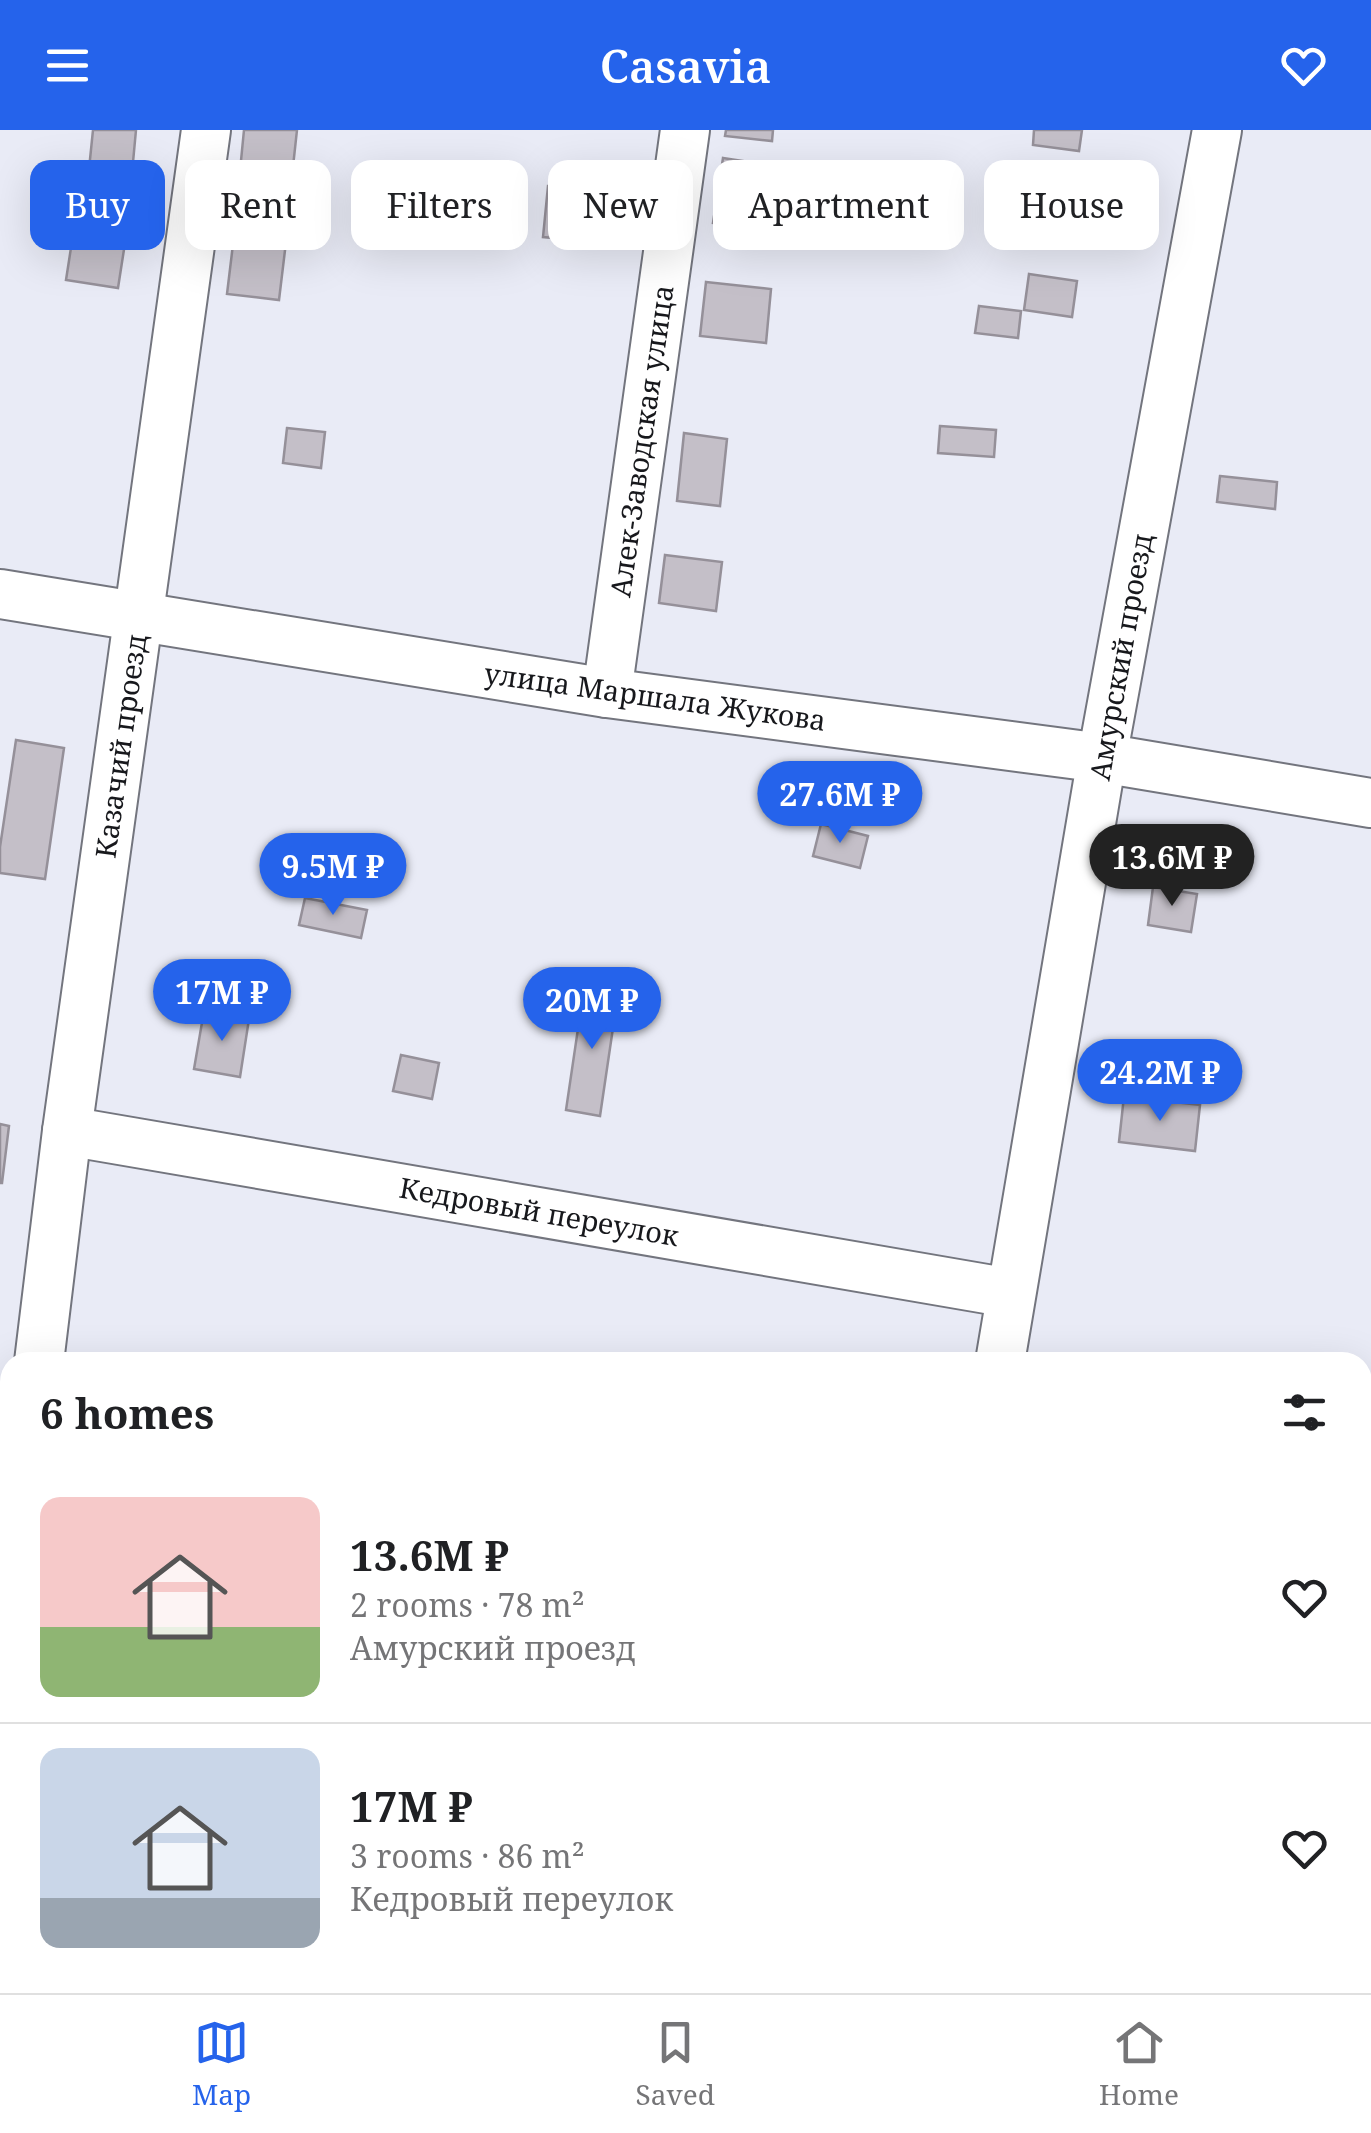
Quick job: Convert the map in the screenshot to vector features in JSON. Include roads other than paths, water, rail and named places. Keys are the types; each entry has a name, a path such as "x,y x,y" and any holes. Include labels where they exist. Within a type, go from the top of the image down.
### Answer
{"street":[{"name":"Казачий проезд","path":"40,1352 67,1131 206,130"},
{"name":"Алек-Заводская улица","path":"606,692 685,130"},
{"name":"Амурский проезд","path":"1001,1352 1102,758 1217,130"},
{"name":"улица Маршала Жукова","path":"0,594 606,692 1102,758 1371,804"},
{"name":"Кедровый переулок","path":"67,1131 1010,1293"}]}
